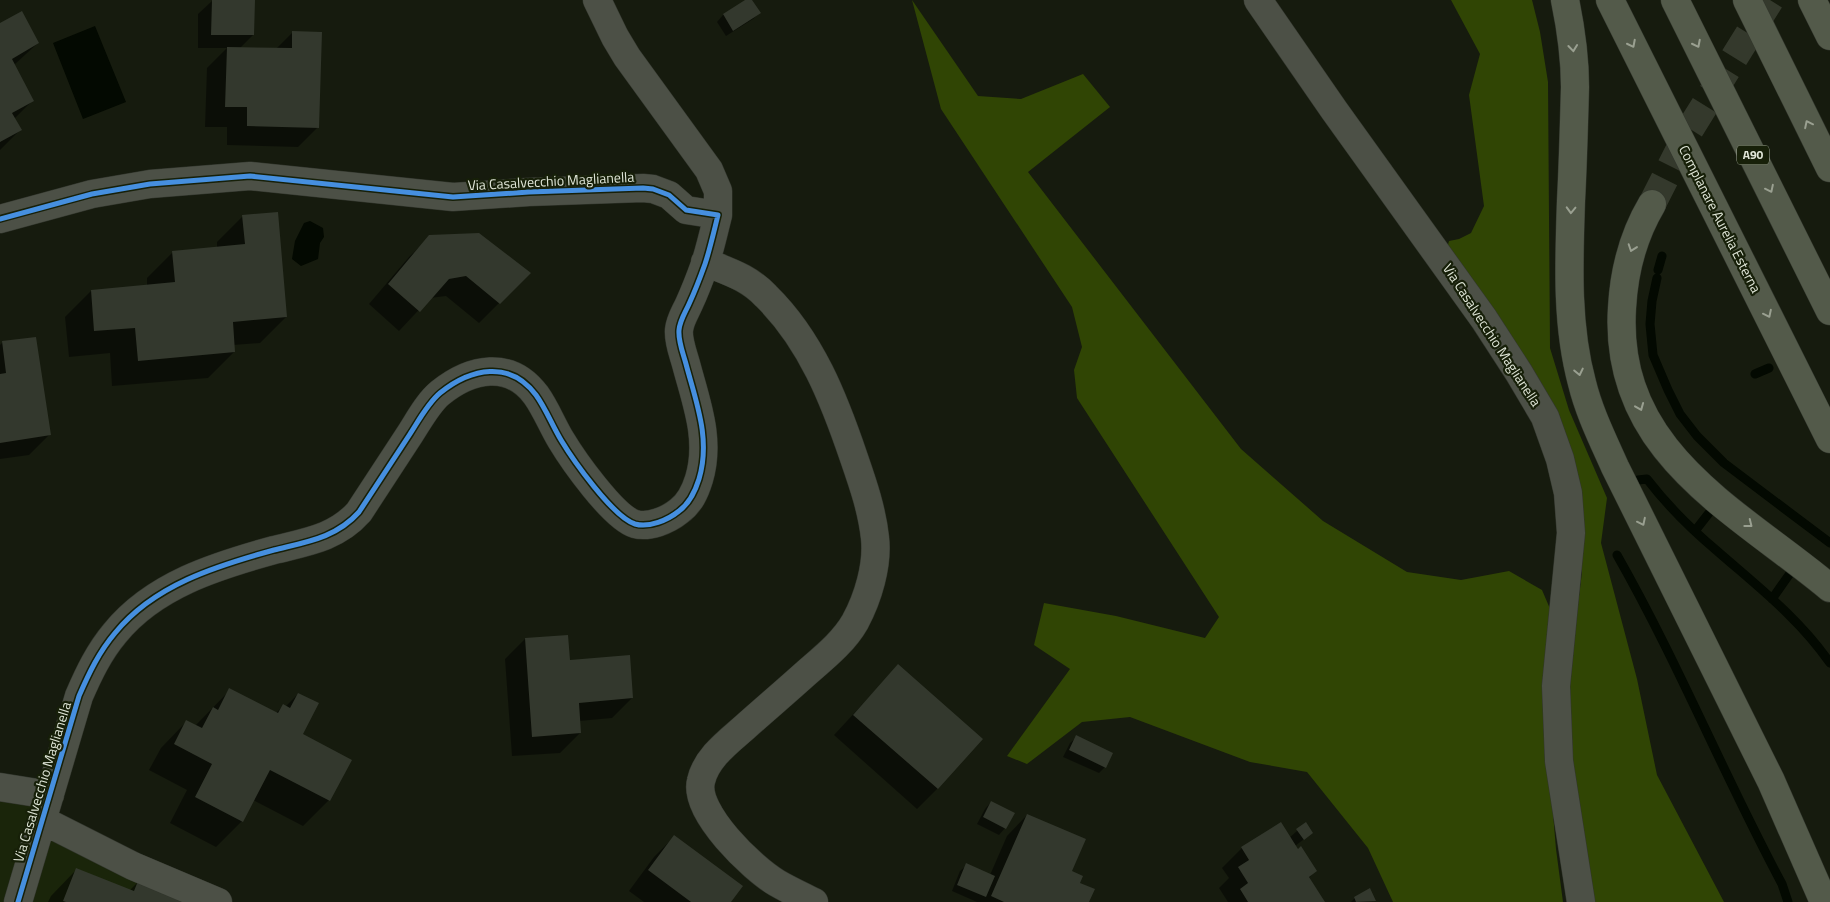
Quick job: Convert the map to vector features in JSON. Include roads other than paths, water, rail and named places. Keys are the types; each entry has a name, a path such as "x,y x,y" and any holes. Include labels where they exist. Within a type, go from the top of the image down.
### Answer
{"highway":[{"path":"1565,0 1572,32 1575,61 1574,149 1569,257 1572,323 1582,383 1592,415 1615,468 1771,781 1824,902"},
{"name":"Complanare Aurelia Esterna","path":"1610,0 1830,439"},
{"name":"A90","path":"1675,0 1830,311"},
{"path":"1747,0 1830,168"},
{"path":"1812,0 1830,36"},
{"path":"1652,204 1639,229 1628,259 1622,316 1622,338 1626,364 1640,408 1657,438 1698,484 1830,588"}],"street":[{"path":"597,0 627,57 709,170 718,192 718,215"},
{"name":"Via Casalvecchio Maglianella","path":"1258,0 1334,110 1484,319 1520,373 1545,417 1562,467 1570,509 1571,533 1556,686 1560,761 1581,902"},
{"name":"Via Casalvecchio Maglianella","path":"0,219 92,194 150,184 250,176 453,197 642,188 653,189 669,195 686,210 718,215 706,262 683,316 679,331 681,346 700,413 703,437 703,458 699,477 693,495 680,510 665,520 646,524 634,523 626,519 609,503 578,466 559,438 538,397 521,380 511,374 491,371 460,380 435,398 359,512 345,526 318,540 254,556 185,580 158,595 125,621 99,656 79,696 18,902"},
{"path":"706,262 744,278 765,294 789,320 812,357 837,407 868,500 876,540 874,564 867,595 854,623 830,652 712,759 700,782 703,802 715,824 742,854 776,883 814,902"},
{"path":"0,787 46,808"},
{"name":"Via Casalvecchio Maglianella","path":"46,808 140,869 218,902"}],"waterway":[{"path":"1658,270 1662,256"},
{"path":"1657,278 1650,324 1653,355 1680,414 1697,436 1724,463 1830,543"},
{"path":"1755,374 1769,368"},
{"path":"1638,480 1647,479 1688,525 1762,590 1805,631 1830,663"},
{"path":"1695,531 1709,513"},
{"path":"1617,555 1681,678 1740,802 1782,884 1788,902"},
{"path":"1772,599 1791,572"}],"tunnel":[{"path":"1652,204 1690,129 1770,0"}]}
